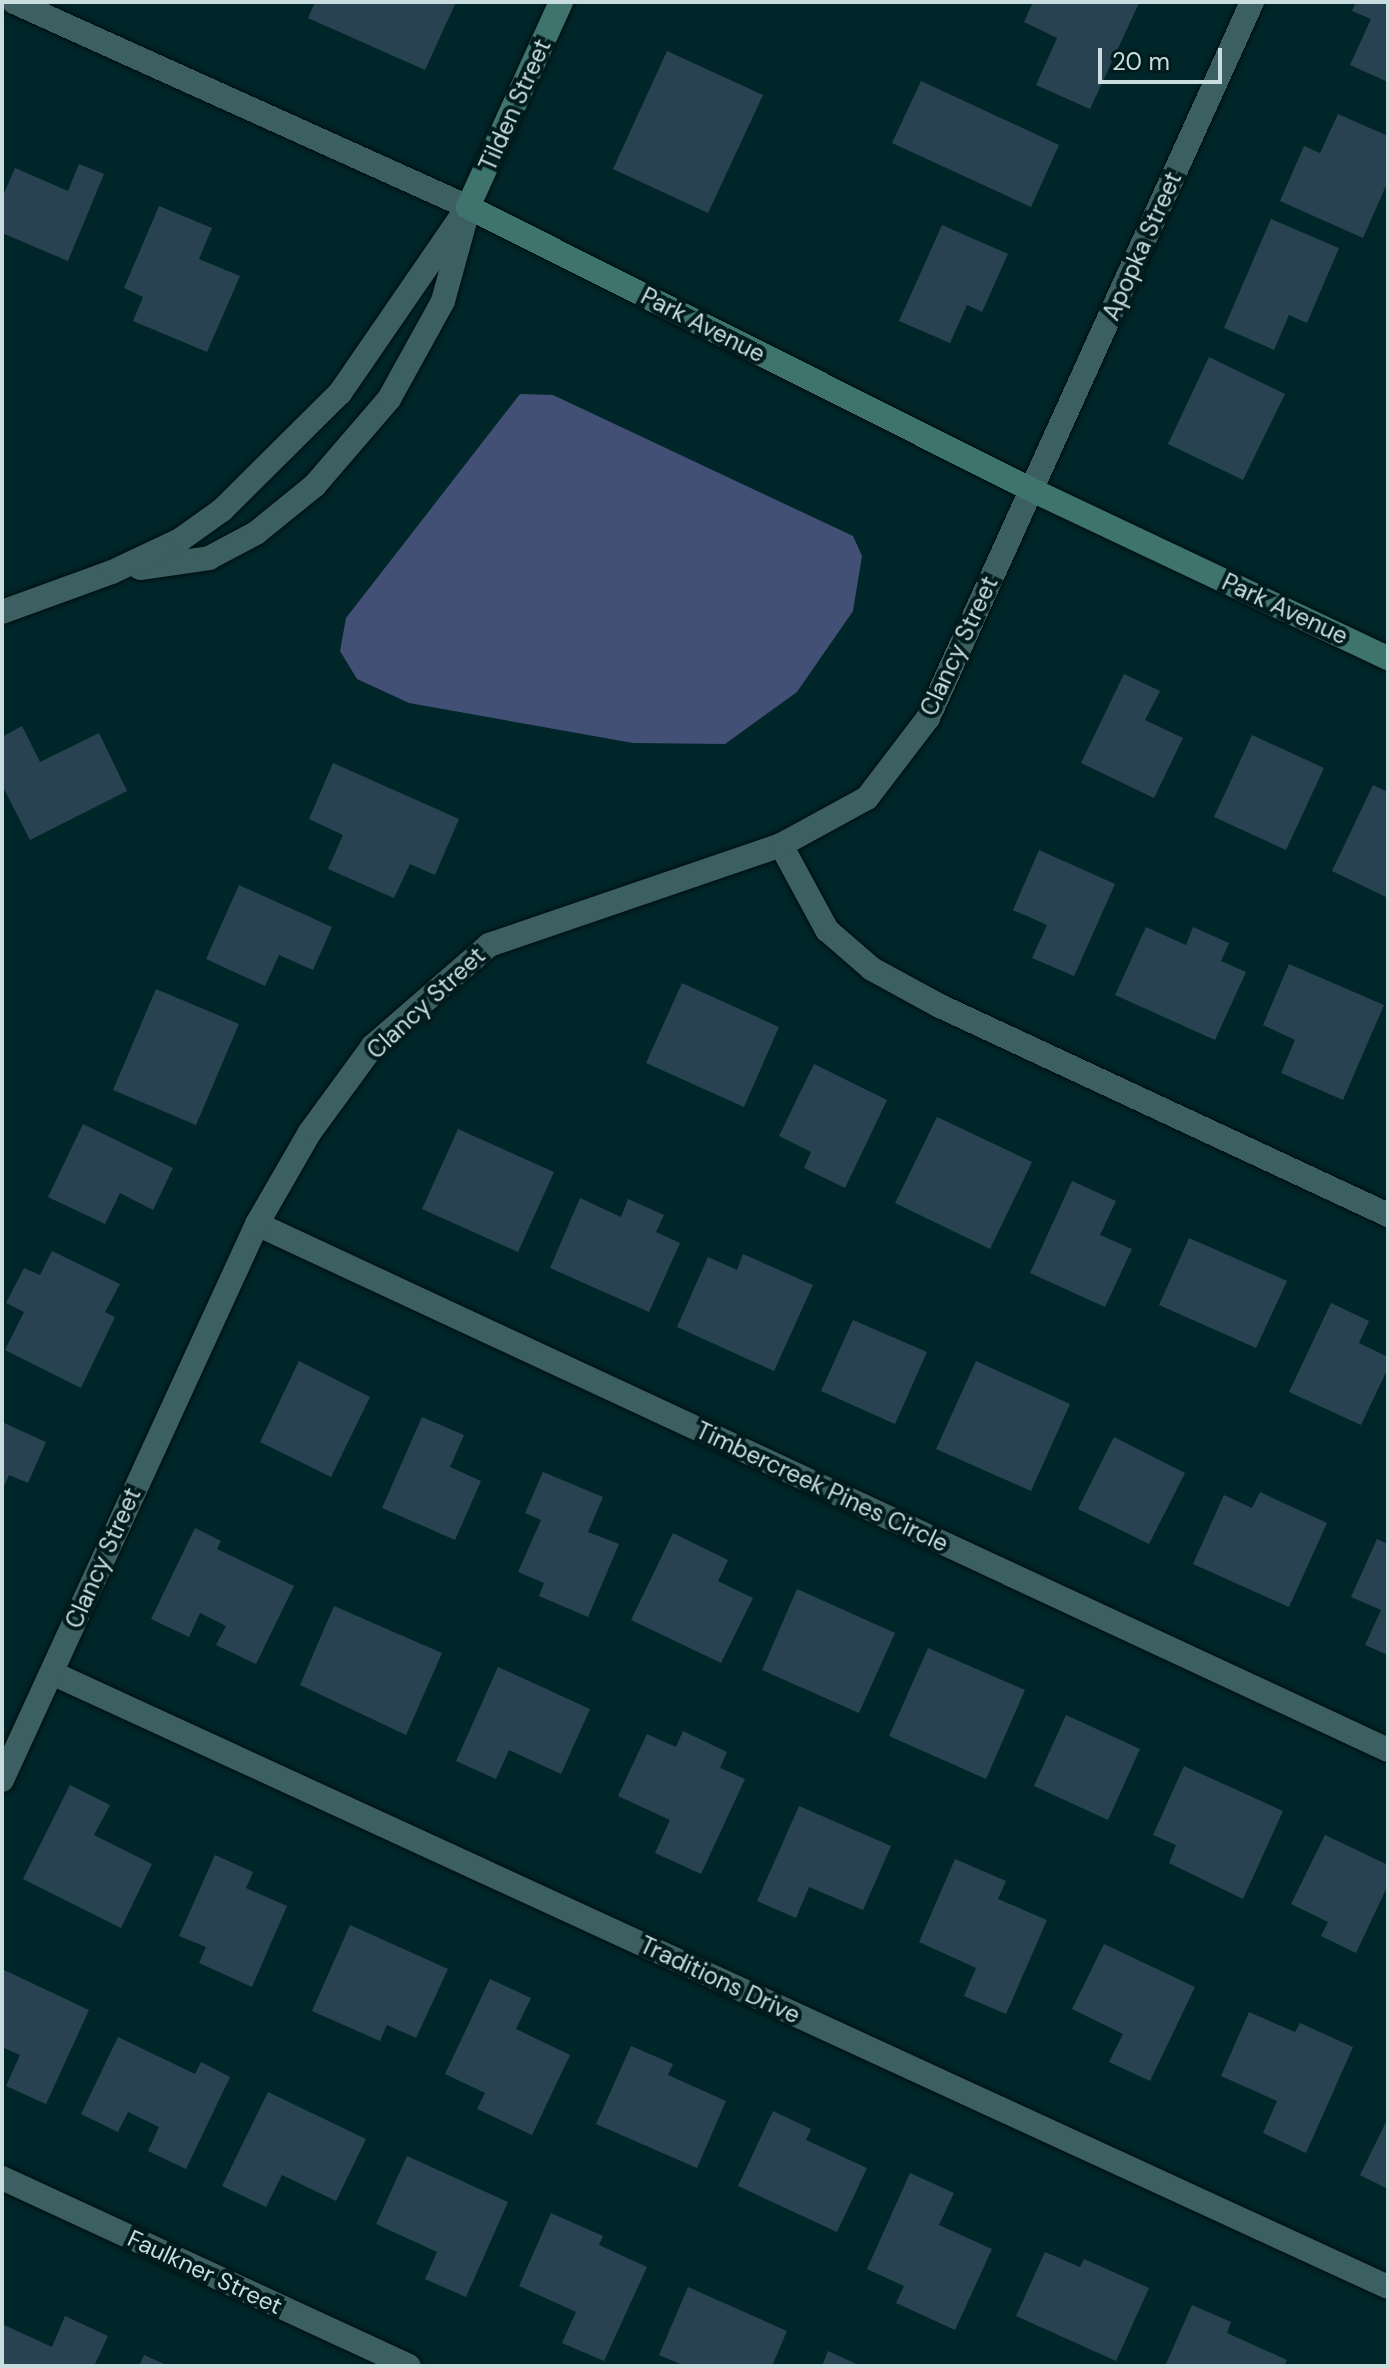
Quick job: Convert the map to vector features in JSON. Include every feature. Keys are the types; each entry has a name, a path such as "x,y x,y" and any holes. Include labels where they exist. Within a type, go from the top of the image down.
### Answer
{"street":[{"name":"Park Avenue","path":"14,2 468,207 1032,490 1388,658"},
{"name":"Tilden Street","path":"468,207 561,2"},
{"name":"Apopka Street","path":"1032,490 1252,2"},
{"path":"2,612 112,572 180,540 222,510 340,393 468,207"},
{"path":"112,572 209,558 256,533 315,485 389,399 443,301 468,207"},
{"name":"Clancy Street","path":"2,1780 257,1224 310,1132 373,1046 489,945 781,845 867,798 928,718 1032,490"},
{"path":"781,845 827,930 872,969 940,1006 1388,1215"},
{"name":"Timbercreek Pines Circle","path":"257,1224 1388,1750"},
{"name":"Traditions Drive","path":"52,1673 1388,2287"},
{"name":"Faulkner Street","path":"2,2178 409,2366"}],"water":[{"path":"520,394 553,395 853,536 862,556 853,611 797,692 725,744 633,743 409,703 357,679 340,651 346,618"}],"building":[{"path":"315,2 456,2 425,70 308,18"},
{"path":"1033,2 1139,3 1090,109 1036,85 1057,38 1024,22"},
{"path":"1356,2 1388,2 1388,82 1350,65 1371,19 1352,11"},
{"path":"667,51 763,95 708,213 613,169"},
{"path":"921,81 1059,145 1031,207 892,143"},
{"path":"1338,114 1388,136 1388,181 1363,238 1280,201 1304,146 1320,153"},
{"path":"79,164 104,174 68,261 2,233 2,198 15,168 68,191"},
{"path":"159,206 212,228 199,259 240,276 207,352 133,321 143,297 124,288"},
{"path":"1271,219 1339,248 1307,323 1289,315 1274,350 1224,328"},
{"path":"942,225 1008,254 982,312 967,305 950,343 899,321"},
{"path":"1209,357 1285,394 1243,480 1168,444"},
{"path":"1124,674 1160,691 1145,720 1183,738 1154,798 1081,763"},
{"path":"22,726 40,762 99,733 127,791 30,840 2,785 2,737"},
{"path":"1252,735 1324,768 1286,850 1214,817"},
{"path":"333,763 459,819 435,875 410,864 394,898 328,869 343,835 309,819"},
{"path":"1373,785 1388,792 1388,898 1332,871"},
{"path":"1039,850 1115,884 1074,976 1032,958 1047,925 1013,910"},
{"path":"239,885 332,927 313,970 279,955 265,986 206,959"},
{"path":"1146,927 1186,945 1193,927 1229,943 1221,961 1246,972 1215,1040 1115,995"},
{"path":"1289,964 1384,1005 1343,1100 1281,1073 1295,1040 1263,1025"},
{"path":"682,983 779,1027 744,1107 646,1063"},
{"path":"156,989 239,1024 196,1125 113,1090"},
{"path":"814,1064 887,1100 845,1188 804,1168 811,1152 779,1136"},
{"path":"937,1117 1032,1162 990,1249 895,1203"},
{"path":"83,1124 173,1168 153,1210 120,1193 105,1224 48,1197"},
{"path":"458,1129 554,1172 518,1252 422,1209"},
{"path":"1072,1181 1116,1201 1100,1235 1132,1249 1105,1307 1030,1273"},
{"path":"580,1198 621,1217 628,1199 664,1215 656,1232 680,1243 649,1312 550,1268"},
{"path":"1189,1238 1287,1281 1256,1348 1159,1305"},
{"path":"52,1251 120,1284 105,1312 115,1317 81,1388 5,1350 24,1312 6,1303 24,1268 40,1275"},
{"path":"743,1254 813,1285 774,1371 677,1327 708,1257 737,1270"},
{"path":"1331,1303 1369,1321 1359,1343 1388,1357 1388,1368 1361,1425 1289,1392"},
{"path":"853,1320 927,1352 895,1424 821,1391"},
{"path":"299,1361 370,1397 331,1477 260,1442"},
{"path":"976,1361 1070,1404 1031,1491 936,1449"},
{"path":"422,1417 464,1435 450,1467 481,1481 455,1540 382,1508"},
{"path":"2,1422 46,1442 28,1483 9,1475 2,1491"},
{"path":"1114,1437 1185,1473 1149,1544 1078,1509"},
{"path":"543,1472 603,1497 588,1532 619,1544 588,1617 539,1596 544,1583 518,1572 541,1520 525,1513"},
{"path":"1260,1492 1327,1523 1289,1607 1193,1564 1224,1495 1252,1508"},
{"path":"195,1528 221,1541 217,1549 294,1586 256,1664 216,1645 226,1626 200,1613 189,1637 151,1619"},
{"path":"673,1533 728,1560 718,1581 753,1598 721,1663 631,1620"},
{"path":"1377,1539 1388,1544 1388,1655 1365,1645 1381,1610 1351,1597"},
{"path":"797,1589 895,1633 859,1713 762,1670"},
{"path":"334,1606 442,1653 406,1735 300,1685"},
{"path":"928,1648 1025,1690 986,1779 889,1736"},
{"path":"498,1667 590,1709 561,1774 509,1750 496,1779 456,1761"},
{"path":"1066,1715 1140,1749 1108,1820 1034,1786"},
{"path":"683,1731 727,1752 720,1768 745,1779 701,1874 655,1853 670,1820 618,1796 647,1734 676,1747"},
{"path":"1184,1766 1283,1811 1243,1899 1169,1863 1176,1845 1153,1835"},
{"path":"70,1785 110,1805 94,1835 152,1864 121,1928 23,1879"},
{"path":"799,1806 891,1846 863,1910 809,1887 796,1918 757,1901"},
{"path":"1325,1835 1388,1865 1388,1885 1356,1953 1321,1936 1328,1922 1291,1904"},
{"path":"215,1855 253,1872 246,1888 287,1906 252,1987 199,1963 206,1947 179,1936"},
{"path":"955,1859 1006,1881 998,1899 1047,1920 1006,2014 964,1996 976,1968 919,1942"},
{"path":"350,1925 448,1969 416,2038 387,2025 380,2041 312,2011"},
{"path":"1104,1944 1195,1987 1150,2081 1109,2062 1123,2034 1072,2009"},
{"path":"2,1969 89,2010 46,2104 6,2086 20,2055 2,2047"},
{"path":"490,1979 531,1998 516,2029 570,2055 532,2135 477,2109 485,2093 445,2074"},
{"path":"1249,2012 1295,2032 1300,2023 1353,2047 1306,2153 1263,2133 1277,2101 1221,2076"},
{"path":"118,2037 195,2074 201,2062 230,2077 186,2169 148,2151 159,2127 128,2112 118,2132 81,2114"},
{"path":"631,2046 673,2064 668,2075 726,2101 697,2168 596,2124"},
{"path":"268,2092 366,2139 336,2201 282,2175 266,2207 222,2186"},
{"path":"773,2111 811,2129 806,2140 867,2168 837,2232 738,2186"},
{"path":"1388,2118 1388,2189 1360,2175"},
{"path":"407,2156 508,2202 466,2297 425,2279 437,2252 376,2224"},
{"path":"910,2173 954,2193 939,2225 992,2249 955,2330 896,2303 904,2286 867,2269"},
{"path":"551,2213 603,2236 599,2245 647,2267 604,2361 562,2343 576,2312 519,2286"},
{"path":"1045,2252 1080,2267 1084,2259 1149,2288 1116,2361 1016,2316"},
{"path":"688,2287 787,2331 772,2366 685,2366 659,2355"},
{"path":"1192,2305 1231,2322 1227,2333 1287,2360 1284,2366 1165,2366"},
{"path":"65,2316 108,2336 94,2366 2,2366 2,2324 52,2347"},
{"path":"828,2351 861,2366 822,2366"},
{"path":"144,2355 169,2366 139,2366"}]}
